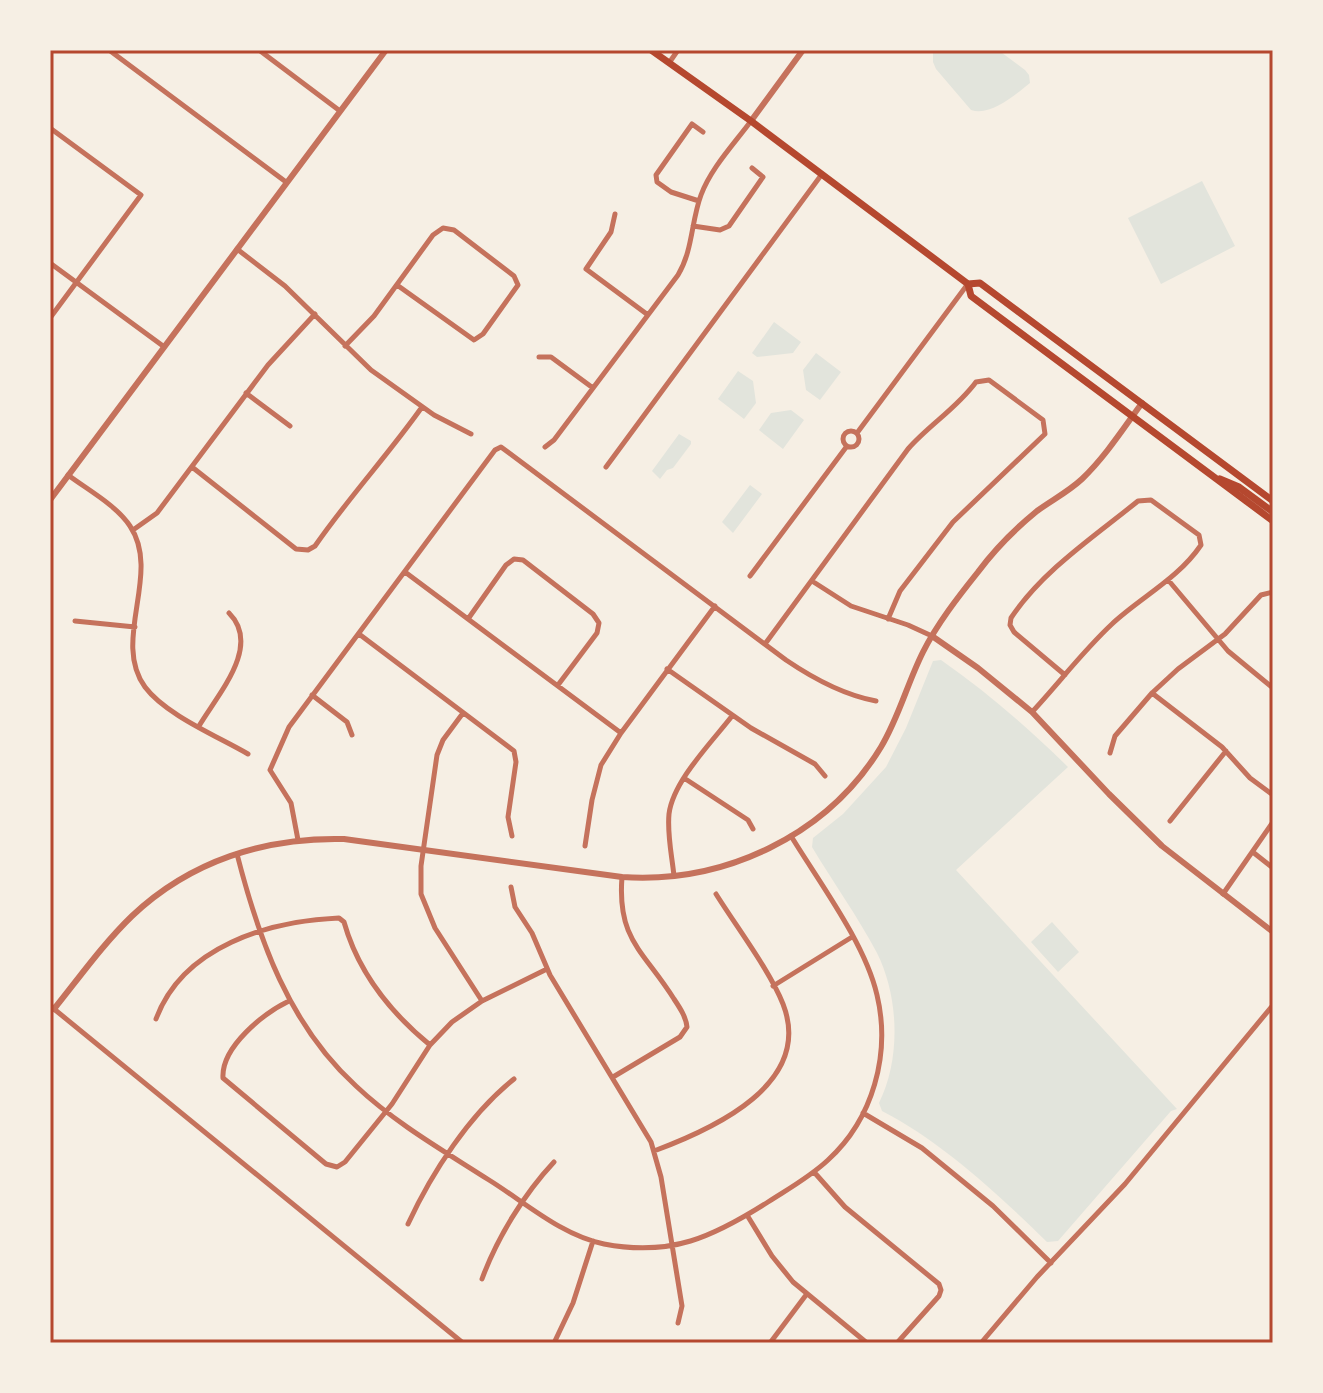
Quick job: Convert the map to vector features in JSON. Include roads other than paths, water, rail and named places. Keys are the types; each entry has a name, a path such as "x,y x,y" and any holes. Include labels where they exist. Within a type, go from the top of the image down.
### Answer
{"main road":[{"path":"651,50 968,284 971,296 1273,521"},
{"path":"968,284 980,283 1273,501"},
{"path":"1211,475 1239,487 1273,512"}],"street":[{"path":"109,50 286,182"},
{"path":"259,50 340,111"},
{"path":"50,500 386,50"},
{"path":"669,63 678,50"},
{"path":"545,447 554,440 683,266 699,201 709,177 803,50"},
{"path":"699,201 671,192 657,182 656,175 692,124 703,132"},
{"path":"50,128 141,195 50,318"},
{"path":"693,226 720,230 729,226 763,177 752,168"},
{"path":"606,467 822,174"},
{"path":"615,214 611,232 586,269 648,315"},
{"path":"345,346 366,325 436,232 447,227 518,282 516,291 483,334 474,340 397,285"},
{"path":"236,248 285,286 371,370 422,407 471,434"},
{"path":"50,263 163,346"},
{"path":"857,433 968,284"},
{"path":"133,530 157,513 246,393 315,314"},
{"path":"539,357 551,357 593,388"},
{"path":"765,644 918,438 957,405 976,382 989,380 1043,420 1045,434 953,522 900,591 888,619"},
{"path":"246,393 290,426"},
{"path":"463,1343 52,1008 141,908 186,876 236,853 298,840 344,839 622,877 674,876 728,865 758,854 791,836 836,802 877,753 893,725 932,636 998,547 1023,523 1082,479 1142,403"},
{"path":"192,467 296,549 308,550 315,546 422,407"},
{"path":"847,446 843,435 849,430 857,433"},
{"path":"750,576 847,446 857,445 857,433"},
{"path":"298,840 291,803 270,770 289,727 495,450 501,447 813,677 852,696 876,701"},
{"path":"68,475 116,511 133,530 141,561 134,658 141,680 160,702 248,754"},
{"path":"1032,712 1114,622 1169,581 1199,549 1201,538 1151,500 1143,499 1055,571 1011,618 1010,625 1014,632 1065,675"},
{"path":"468,619 506,565 514,559 523,560 593,614 599,623 597,633 558,685"},
{"path":"405,572 621,733"},
{"path":"812,581 851,606 932,636 978,668 1032,712 1162,846 1273,932"},
{"path":"1169,581 1218,640 1273,688"},
{"path":"1110,753 1113,738 1152,693 1238,622 1263,593 1273,592"},
{"path":"585,846 601,765 715,606"},
{"path":"199,726 241,649 243,638 240,626 229,613"},
{"path":"75,621 135,627"},
{"path":"359,634 514,751 516,762 508,817 512,836"},
{"path":"667,669 767,739 815,764 825,776"},
{"path":"1152,693 1226,751 1250,778 1273,795"},
{"path":"312,695 347,722 352,735"},
{"path":"463,713 443,740 437,755 420,885 426,911 482,1001"},
{"path":"674,876 669,815 675,794 732,716"},
{"path":"1170,821 1226,751"},
{"path":"684,778 748,820 753,829"},
{"path":"1223,895 1273,822"},
{"path":"236,853 271,963 289,1001 331,1061 356,1087 386,1112 562,1228 593,1241 640,1248 673,1247 708,1236 814,1172 837,1151 863,1113 878,1070 882,1043 881,1018 871,974 791,836"},
{"path":"1254,853 1273,868"},
{"path":"613,1077 680,1037 687,1027 686,1019 665,985 637,951 627,932 622,911 622,877"},
{"path":"511,887 512,902 535,938 547,969 644,1128 654,1151 682,1306 678,1323"},
{"path":"654,1151 708,1127 758,1096 772,1082 785,1058 789,1029 785,1010 716,894"},
{"path":"156,1019 163,1001 194,968 226,945 260,930 308,919 342,919 360,962 384,999 430,1045"},
{"path":"773,986 852,937"},
{"path":"289,1001 262,1016 245,1032 223,1070 225,1083 331,1167 340,1166 386,1112 430,1045 452,1022 482,1001 547,969"},
{"path":"981,1343 1037,1277 1135,1173 1273,1005"},
{"path":"408,1224 449,1154 484,1104 514,1079"},
{"path":"863,1113 922,1148 993,1206 1051,1263"},
{"path":"482,1279 495,1248 554,1162"},
{"path":"814,1172 845,1207 939,1284 939,1296 897,1343"},
{"path":"747,1215 781,1269 806,1295 867,1343"},
{"path":"556,1342 573,1303 593,1241"},
{"path":"770,1343 806,1295"}]}
